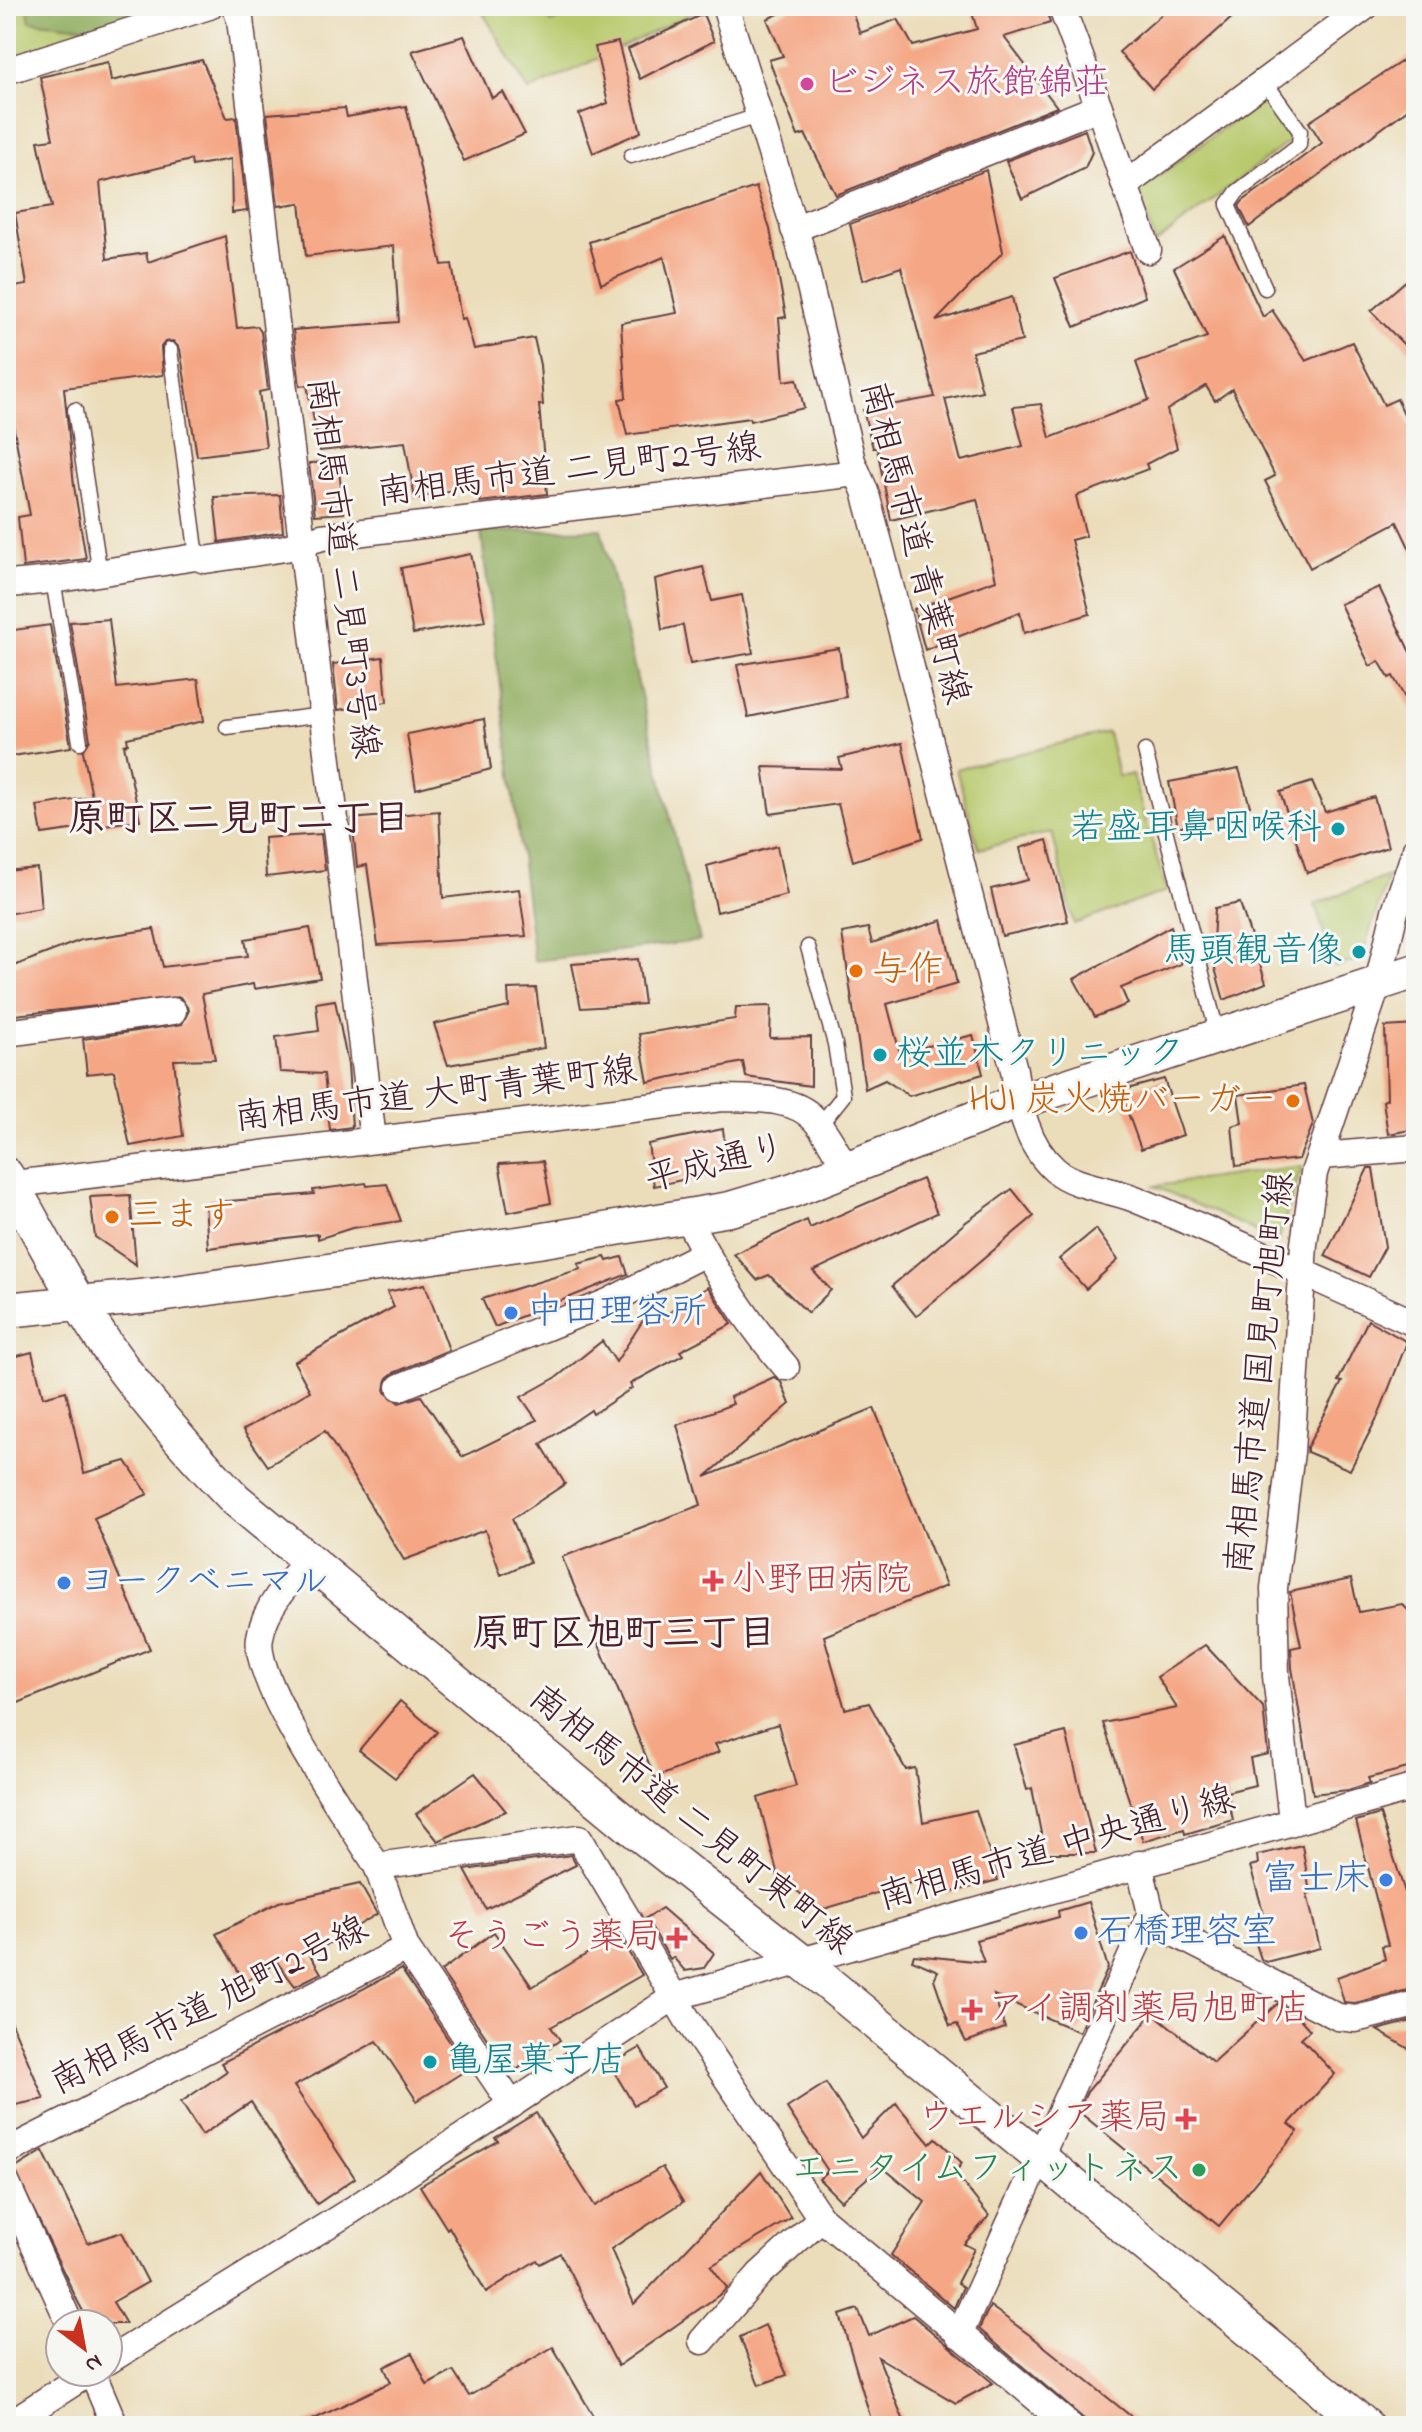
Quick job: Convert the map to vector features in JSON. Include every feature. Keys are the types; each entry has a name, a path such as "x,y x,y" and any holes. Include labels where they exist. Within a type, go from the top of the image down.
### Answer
{"street":[{"path":"6,71 209,6"},
{"name":"南相馬市道 二見町3号線","path":"235,6 240,19 373,1140"},
{"name":"南相馬市道 青葉町線","path":"725,6 794,229 857,473 881,550 1010,1055 1017,1102"},
{"path":"1061,6 1148,250"},
{"path":"1125,185 1366,6"},
{"path":"794,229 1099,107"},
{"name":"南相馬市道 二見町2号線","path":"6,584 100,574 106,570 197,557 205,560 303,542 857,473"},
{"name":"南相馬市道 国見町旭町線","path":"1292,1821 1276,1676 1274,1588 1291,1452 1303,1274 1314,1173 1378,983 1395,911 1416,849"},
{"name":"平成通り","path":"6,1310 79,1304 687,1218 793,1190 1017,1102 1416,971"},
{"path":"6,1033 173,1011"},
{"name":"南相馬市道 大町青葉町線","path":"8,1182 722,1098 789,1105 814,1118 846,1168"},
{"path":"1017,1102 1029,1133 1056,1171 1133,1198 1416,1324"},
{"path":"1322,1156 1416,1148"},
{"name":"南相馬市道 二見町東町線","path":"8,1182 79,1304 140,1390 235,1499 1366,2426"},
{"path":"687,1218 705,1253 754,1330 786,1367"},
{"path":"400,1387 608,1302 705,1253"},
{"path":"309,1560 288,1581 265,1619 259,1640 261,1663 301,1741 377,1866 406,1948"},
{"name":"南相馬市道 中央通り線","path":"124,2351 352,2210 674,1997 1416,1787"},
{"path":"377,1866 579,1838 610,1809"},
{"path":"579,1838 674,1997 821,2218 1070,2426"},
{"path":"1139,1864 1151,1913 1168,1930 1227,1962 1338,2017 1356,2019 1416,2004"},
{"path":"959,2335 1151,1913"},
{"name":"南相馬市道 旭町2号線","path":"6,2152 406,1948 512,2105"},
{"path":"6,2182 63,2308"},
{"path":"702,2341 760,2274 821,2218"},
{"path":"6,2426 66,2388"},
{"path":"98,2388 115,2426"}],"lane":[{"path":"1265,82 1300,131 1301,139 1299,145 1237,192 1228,205 1265,288"},
{"path":"631,156 758,116"},
{"path":"170,350 197,557"},
{"path":"75,410 100,574"},
{"path":"53,580 80,742"},
{"path":"227,727 323,715"},
{"path":"1145,751 1218,1036"},
{"path":"808,947 835,1044 843,1096 819,1126"}],"green space":[{"path":"6,6 178,6 6,60"},
{"path":"27,6 188,6 120,31 30,21"},
{"path":"479,6 540,6 551,23 582,6 708,6 529,91"},
{"path":"1258,102 1271,109 1291,140 1156,243 1137,192"},
{"path":"601,529 700,941 534,961 481,532"},
{"path":"1108,732 1118,776 1132,775 1167,891 1074,924 1052,832 979,849 956,769"},
{"path":"1388,876 1361,959 1335,967 1315,904"},
{"path":"1302,1166 1278,1241 1154,1186"}],"building":[{"path":"796,6 850,6 860,33 898,19 913,46 977,29 970,6 1045,6 1050,23 1004,37 1057,107 836,195 805,134 798,136 769,60 783,56 767,19"},
{"path":"1171,6 1245,6 1152,89 1119,52"},
{"path":"703,14 714,41 640,79 628,49"},
{"path":"464,36 492,98 503,92 525,134 464,161 412,51"},
{"path":"618,42 641,132 593,153 579,114 608,103 595,47"},
{"path":"1416,52 1416,103 1249,227 1239,206 1243,201 1322,143 1309,122"},
{"path":"202,60 227,118 236,117 247,211 232,213 231,159 192,166 191,160 100,182 107,259 146,253 148,262 225,236 237,328 257,326 261,332 268,390 259,392 266,447 197,456 180,349 173,341 165,342 161,347 163,375 64,388 74,486 86,559 23,567 18,517 30,515 12,419 6,420 6,362 14,362 6,288 27,285 15,213 52,207 38,141 53,139 40,77 108,62 111,81"},
{"path":"406,106 442,265 452,264 461,319 465,318 474,349 534,338 540,365 543,405 539,405 547,494 480,502 478,484 415,499 405,442 320,451 307,385 300,386 293,330 399,322 394,246 306,256 300,203 278,206 267,114 345,108 347,117"},
{"path":"1085,130 1092,152 1085,168 1022,199 1006,161"},
{"path":"986,170 1003,252 936,321 1012,297 1022,341 972,352 982,391 945,399 961,461 1023,446 1013,407 1041,404 1050,438 1149,400 1136,362 1207,337 1174,268 1225,236 1263,317 1272,310 1306,361 1352,342 1384,405 1397,399 1416,439 1416,562 1397,522 1310,568 1265,481 1275,476 1232,389 1215,401 1206,386 1167,410 1177,448 1146,464 1148,469 1076,496 1086,536 1071,540 1090,614 1024,633 1020,612 925,650 914,609 996,580 977,499 891,520 877,448 873,448 863,410 935,397 901,267 863,280 850,224"},
{"path":"756,187 770,229 786,317 779,318 784,381 797,379 804,408 750,421 750,418 627,435 619,399 626,398 621,323 677,313 664,257 601,284 589,242"},
{"path":"1130,251 1145,297 1075,327 1055,278"},
{"path":"1416,272 1416,357 1371,311"},
{"path":"338,462 344,513 315,515 309,463"},
{"path":"280,495 283,532 219,542 214,497"},
{"path":"471,554 485,621 413,634 401,568"},
{"path":"703,567 712,601 742,595 753,653 690,664 683,625 662,630 655,579"},
{"path":"1379,587 1416,665 1416,718 1393,676 1389,678 1379,661 1370,666 1340,604"},
{"path":"109,619 117,688 198,679 204,721 127,738 128,744 124,745 140,820 42,834 37,806 92,797 83,751 90,740 70,622"},
{"path":"50,625 71,747 6,757 6,631"},
{"path":"839,648 846,697 748,717 737,665"},
{"path":"383,657 387,702 338,710 333,664"},
{"path":"484,719 491,769 416,789 407,734"},
{"path":"902,743 923,838 853,861 838,804 770,814 763,767 842,769 839,758"},
{"path":"1239,769 1250,806 1178,828 1169,782"},
{"name":"若盛耳鼻咽喉科","path":"1312,782 1325,812 1374,797 1388,847 1307,873 1280,792"},
{"path":"439,811 443,898 519,889 526,936 378,945 367,865 357,867 352,819"},
{"path":"321,834 325,870 266,877 264,838"},
{"path":"1047,840 1068,921 1002,936 991,889 1028,880 1020,848"},
{"path":"777,846 787,895 717,912 707,866"},
{"path":"37,868 41,908 6,914 6,871"},
{"path":"1240,903 1266,983 1224,1000 1212,958 1215,908"},
{"path":"942,920 957,984 887,1004 900,1053 973,1035 983,1074 909,1096 885,1080 865,1089 842,933 868,928 872,943"},
{"path":"1171,926 1181,964 1121,988 1128,1004 1095,1017 1074,979"},
{"path":"310,928 320,978 254,989 253,984 202,994 215,1059 174,1060 183,1136 130,1146 114,1071 87,1074 83,1039 182,1024 189,1010 180,997 6,1016 6,969 81,940 154,929 163,967 248,956 245,939"},
{"path":"638,959 644,1004 581,1008 572,964"},
{"path":"536,988 544,1048 448,1065 434,1024 509,1007 508,989"},
{"path":"335,1000 348,1065 352,1127 330,1130 324,1074 280,1072 276,1037 319,1031 316,1003"},
{"path":"771,1006 770,1038 811,1037 811,1086 746,1077 743,1062 648,1082 639,1034 735,1019 736,1007"},
{"path":"1416,1025 1416,1129 1388,1134 1383,1101 1387,1099 1385,1027"},
{"path":"1164,1079 1183,1135 1141,1149 1120,1091"},
{"path":"1304,1085 1313,1124 1299,1159 1236,1166 1232,1126 1242,1123 1238,1095"},
{"path":"723,1129 728,1170 654,1186 648,1144"},
{"path":"543,1161 551,1203 508,1212 499,1164"},
{"path":"1368,1168 1373,1168 1385,1247 1369,1277 1325,1256"},
{"path":"922,1179 937,1213 813,1271 831,1290 808,1313 769,1275 757,1280 734,1254 807,1220 810,1228"},
{"path":"366,1183 367,1186 387,1184 401,1221 352,1228 318,1239 318,1234 208,1248 205,1203 314,1194 313,1190"},
{"path":"1012,1189 1034,1216 916,1316 892,1286 966,1222"},
{"name":"三ます","path":"130,1195 136,1265 95,1237 90,1197"},
{"path":"1096,1229 1118,1260 1086,1289 1059,1259"},
{"name":"中田理容所","path":"605,1257 607,1261 622,1257 628,1274 495,1327 482,1299 581,1269 578,1264"},
{"path":"425,1284 449,1350 393,1373 387,1378 385,1392 399,1403 421,1396 462,1457 537,1420 521,1397 557,1377 602,1341 616,1362 653,1305 661,1318 708,1287 732,1324 680,1351 683,1355 630,1384 632,1388 593,1414 591,1410 541,1444 565,1484 512,1519 530,1562 501,1575 485,1530 404,1560 325,1431 268,1466 243,1430 310,1391 294,1362 394,1307 387,1292"},
{"path":"1368,1320 1407,1342 1378,1416 1350,1470 1307,1452 1307,1447 1342,1382 1338,1381"},
{"name":"ヨークベニマル","path":"32,1352 43,1397 66,1391 84,1473 126,1461 148,1494 94,1518 150,1649 6,1708 6,1359"},
{"path":"774,1377 781,1382 790,1404 705,1477 874,1408 946,1586 824,1636 845,1709 869,1703 906,1770 915,1768 923,1822 976,1810 998,1880 945,1894 940,1874 821,1910 778,1876 758,1798 796,1786 778,1724 715,1744 719,1752 655,1778 562,1557 701,1505 677,1425 733,1404 730,1397"},
{"path":"1351,1579 1359,1612 1402,1604 1416,1618 1416,1766 1368,1778 1370,1783 1348,1790 1313,1794 1292,1668 1291,1648 1301,1646 1290,1592"},
{"path":"1205,1645 1263,1707 1268,1754 1250,1758 1255,1785 1227,1792 1233,1820 1185,1834 1184,1829 1143,1841 1103,1723 1177,1708 1157,1677"},
{"path":"400,1701 437,1732 395,1778 359,1750"},
{"path":"1066,1732 1096,1853 1045,1853 1032,1788 1027,1790 1014,1745"},
{"path":"475,1773 506,1811 438,1841 416,1814"},
{"path":"1380,1814 1416,1927 1416,1988 1355,2003 1344,2002 1337,1977 1385,1959 1382,1946 1388,1945 1356,1821"},
{"path":"1302,1845 1310,1893 1307,1894 1320,1948 1266,1962 1261,1959 1250,1925 1266,1921 1250,1866 1258,1864 1257,1855"},
{"path":"571,1855 576,1865 486,1909 465,1870"},
{"path":"360,1884 377,1914 310,1955 321,1973 295,1986 277,1962 245,1982 216,1934 279,1902"},
{"path":"1088,1902 1108,1968 1079,2032 994,1995 1005,2028 966,2042 957,2024 950,2026 934,1979 938,1971 912,1960 914,1955 984,1962 976,1940 1059,1917 1058,1911"},
{"name":"そうごう薬局","path":"662,1908 714,1953 704,1968 685,1971 673,1957 670,1959 646,1918"},
{"path":"494,1932 532,1987 618,1935 642,1975 551,2027 560,2040 516,2070 502,2048 496,2052 441,1971"},
{"path":"401,1969 468,2069 417,2101 377,2041 294,2086 355,2178 317,2204 251,2102 202,2135 181,2102 227,2071 221,2063"},
{"name":"ウエルシア薬局","path":"1277,2004 1294,2012 1310,2030 1301,2038 1335,2074 1289,2124 1298,2131 1219,2226 1078,2111 1087,2092 1153,2013 1213,2062"},
{"path":"6,2009 44,2099 6,2107"},
{"path":"1416,2020 1416,2053 1377,2030"},
{"path":"640,2048 664,2088 634,2105 610,2065"},
{"path":"826,2083 861,2138 896,2103 930,2144 936,2138 962,2163 955,2173 989,2216 964,2244 974,2249 957,2283 963,2287 954,2308 891,2255 925,2202 881,2166 841,2201 819,2179 828,2171 787,2108"},
{"path":"536,2113 595,2206 662,2167 683,2202 611,2249 634,2304 761,2171 791,2218 711,2266 727,2288 618,2366 560,2253 540,2264 537,2260 486,2292 449,2227 447,2229 420,2186 498,2141 495,2138"},
{"path":"43,2151 88,2243 122,2232 148,2282 113,2302 117,2308 81,2308 14,2169"},
{"path":"990,2306 1143,2426 1092,2426 979,2329"},
{"path":"858,2309 869,2336 913,2316 993,2383 956,2403 878,2357 906,2426 873,2426 840,2315"},
{"path":"765,2325 787,2375 759,2385 740,2337"},
{"path":"553,2347 599,2426 300,2426 391,2382 384,2367 412,2353 427,2385 453,2371 469,2396"}],"place":[{"name":"ビジネス旅館錦荘","path":"807,84"},
{"name":"若盛耳鼻咽喉科","path":"1338,829"},
{"name":"馬頭観音像","path":"1359,952"},
{"name":"与作","path":"856,971"},
{"name":"桜並木クリニック","path":"880,1055"},
{"name":"HJI 炭火焼バーガー","path":"1293,1101"},
{"name":"三ます","path":"112,1217"},
{"name":"中田理容所","path":"511,1313"},
{"name":"小野田病院","path":"713,1581"},
{"name":"ヨークベニマル","path":"64,1583"},
{"name":"富士床","path":"1386,1880"},
{"name":"石橋理容室","path":"1081,1933"},
{"name":"そうごう薬局","path":"677,1938"},
{"name":"アイ調剤薬局旭町店","path":"972,2010"},
{"name":"亀屋菓子店","path":"430,2062"},
{"name":"ウエルシア薬局","path":"1186,2119"},
{"name":"エニタイムフィットネス","path":"1199,2170"}],"district":[{"name":"原町区二見町二丁目","path":"239,821"},
{"name":"原町区旭町三丁目","path":"624,1636"}]}
